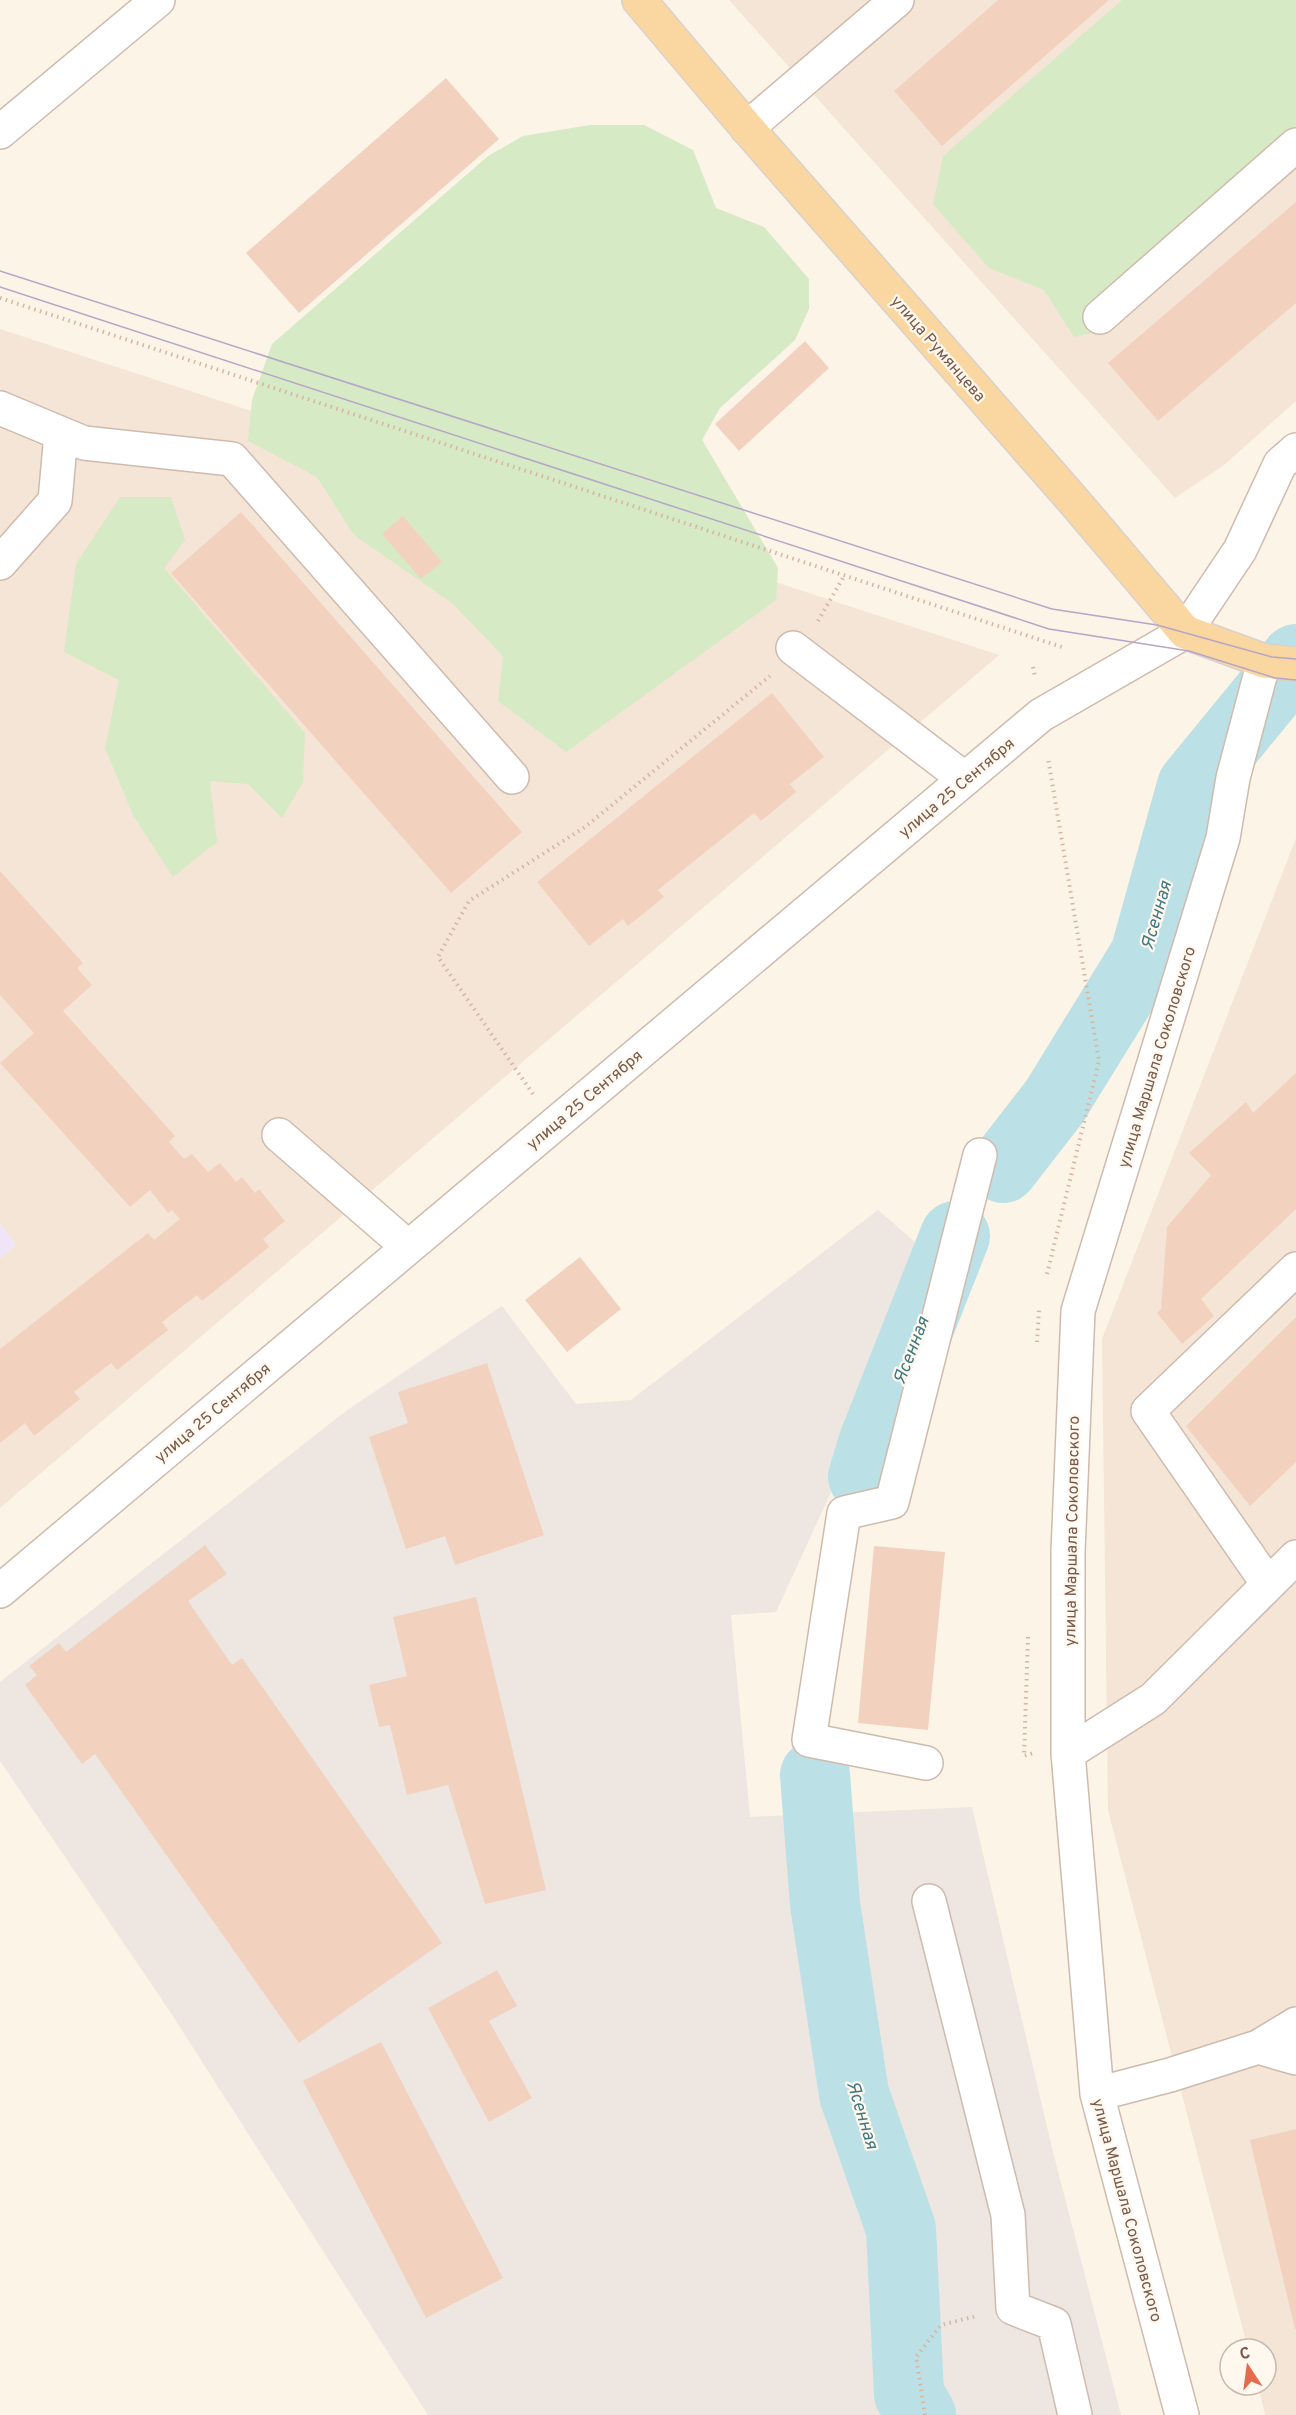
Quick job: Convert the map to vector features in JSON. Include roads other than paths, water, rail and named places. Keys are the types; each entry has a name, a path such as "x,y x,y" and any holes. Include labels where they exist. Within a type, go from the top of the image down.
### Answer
{"main road":[{"name":"улица Румянцева","path":"639,0 747,128 1072,499 1185,632 1272,666"}],"street":[{"path":"0,132 158,0"},
{"path":"747,128 897,0"},
{"path":"1100,317 1296,145"},
{"path":"0,408 84,443 232,459 512,777"},
{"path":"0,563 55,501 61,434"},
{"path":"1185,632 1240,550 1280,464 1296,450"},
{"name":"улица 25 Сентября","path":"0,1591 1041,715 1185,632"},
{"path":"796,650 965,779"},
{"name":"улица Маршала Соколовского","path":"1182,2415 1097,2094 1068,1753 1068,1552 1078,1311 1223,838 1234,776 1272,666"},
{"path":"279,1135 408,1247"},
{"path":"926,1763 809,1740 844,1513 892,1502 980,1155"},
{"path":"1268,1584 1148,1411 1296,1269"},
{"path":"1068,1753 1154,1699 1296,1557"},
{"path":"929,1901 1008,2215 1013,2308 1054,2324 1074,2415"},
{"path":"1097,2094 1258,2048 1296,2024"},
{"path":"1258,2048 1296,2058"}],"waterway":[{"name":"Ясенная","path":"1003,1168 1055,1101 1145,955 1192,786 1296,659"},
{"name":"Ясенная","path":"863,1477 874,1441 955,1236"},
{"name":"Ясенная","path":"815,1775 825,1904 854,2094 901,2229 909,2394 921,2415"}],"tram line":[{"path":"0,271 1052,609 1157,625 1272,657 1296,659"},
{"path":"0,287 1049,629 1189,651 1275,678 1296,680"}]}
